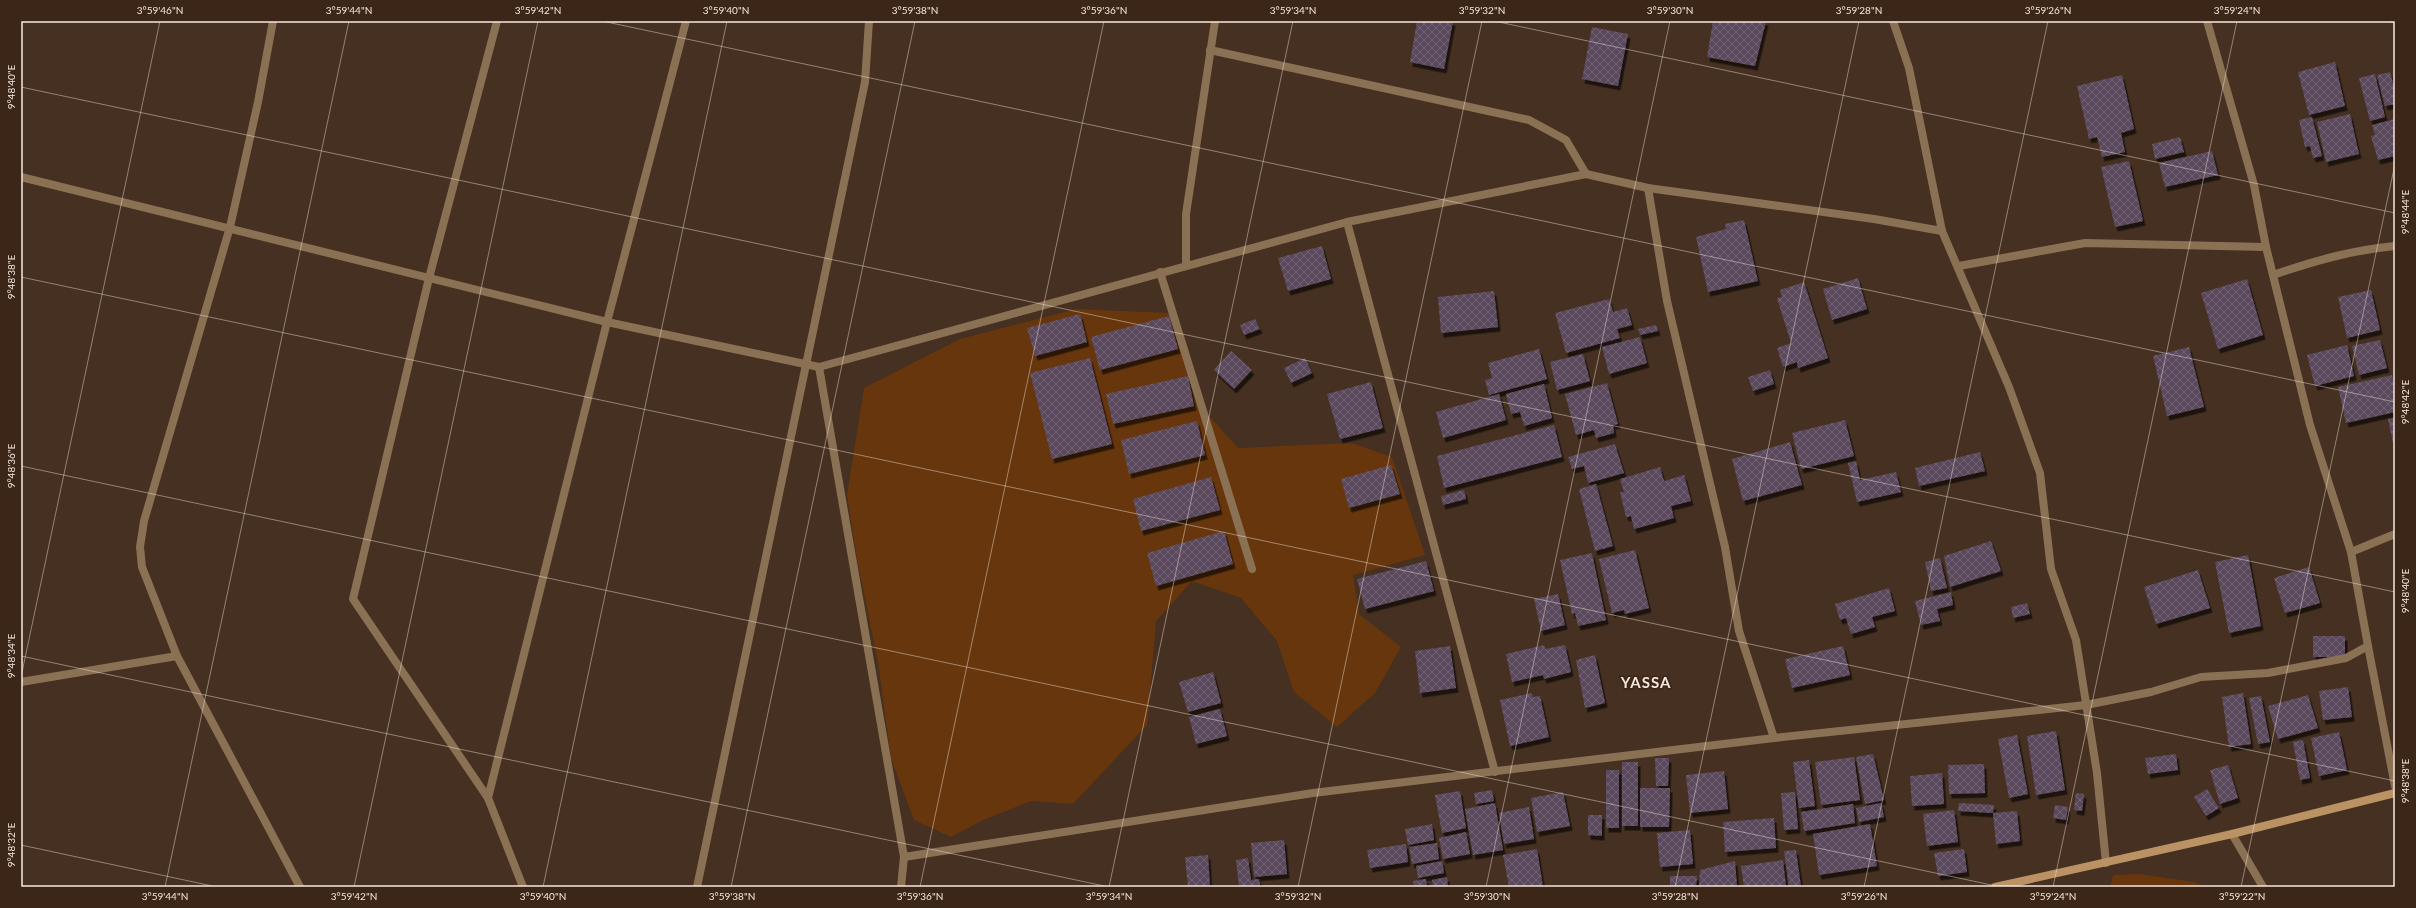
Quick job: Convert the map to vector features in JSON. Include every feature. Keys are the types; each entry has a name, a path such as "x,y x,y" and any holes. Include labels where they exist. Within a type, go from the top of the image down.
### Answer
{"main road":[{"path":"1995,887 2232,834 2395,793"}],"street":[{"path":"273,21 258,102 230,227 144,521 140,547 142,567 177,656 300,887"},
{"path":"497,21 429,278 352,599 488,798 523,887"},
{"path":"488,798 607,322 686,21"},
{"path":"697,887 865,82 869,21"},
{"path":"1186,264 1186,214 1215,21"},
{"path":"1893,21 1909,68 1942,231 1959,266 2009,387 2040,472 2051,569 2076,640 2097,773 2106,862"},
{"path":"2207,21 2254,185 2266,247 2310,425 2351,552 2395,786"},
{"path":"1210,50 1529,120 1566,140 1586,174"},
{"path":"21,177 230,227 607,322 819,367 1088,294 1186,264 1347,222 1586,174 1648,188 1874,219 1942,231"},
{"path":"1648,188 1667,301 1725,546 1739,631 1774,738"},
{"path":"1347,222 1494,772"},
{"path":"1959,266 2085,243 2266,247"},
{"path":"2273,275 2330,256 2362,249 2395,246"},
{"path":"1160,272 1252,568"},
{"path":"819,367 904,858 901,887"},
{"path":"2351,552 2395,534"},
{"path":"904,858 1313,793 1774,738 2086,705 2151,692 2201,677 2268,673 2346,658 2368,646"},
{"path":"21,682 177,656"},
{"path":"2232,834 2264,887"}],"shaded area":[{"path":"1076,309 1170,313 1204,410 1238,448 1352,443 1392,457 1425,555 1353,575 1359,614 1401,647 1375,693 1337,727 1294,692 1277,641 1241,598 1192,581 1156,621 1147,725 1073,804 1031,801 983,820 951,837 914,820 891,758 878,662 857,559 847,495 864,388 960,339"},
{"path":"2140,874 2195,882 2205,887 2110,887 2113,875"}],"building":[{"path":"1417,21 1453,21 1444,69 1410,62"},
{"path":"1713,21 1766,21 1755,66 1707,57"},
{"path":"1592,27 1628,34 1618,86 1582,79"},
{"path":"2335,62 2345,106 2309,115 2298,72"},
{"path":"2390,72 2395,91 2395,104 2385,106 2377,75"},
{"path":"2375,74 2385,117 2370,121 2359,78"},
{"path":"2122,75 2134,129 2121,133 2125,152 2102,157 2097,137 2089,139 2077,86"},
{"path":"2350,114 2359,154 2326,162 2317,122"},
{"path":"2312,117 2322,156 2313,158 2310,146 2305,147 2299,120"},
{"path":"2395,119 2395,156 2378,160 2371,136 2375,135 2372,125"},
{"path":"2180,137 2184,152 2155,159 2152,144"},
{"path":"2212,151 2218,175 2165,187 2159,163"},
{"path":"2129,161 2143,221 2115,227 2101,167"},
{"path":"1744,220 1758,281 1708,292 1696,237 1726,229 1725,224"},
{"path":"1322,246 1331,279 1288,291 1278,258"},
{"path":"1858,278 1867,309 1832,320 1823,289"},
{"path":"2247,279 2263,335 2218,349 2201,293"},
{"path":"1804,282 1828,358 1798,368 1797,362 1783,367 1777,348 1791,343 1777,298 1782,297 1780,290"},
{"path":"2371,290 2380,330 2347,338 2338,297"},
{"path":"1494,291 1498,327 1441,333 1438,297"},
{"path":"1609,299 1613,312 1627,308 1632,325 1617,329 1620,338 1566,353 1555,313"},
{"path":"1080,314 1087,342 1035,356 1027,328"},
{"path":"1169,316 1178,349 1100,370 1091,337"},
{"path":"1255,319 1260,329 1244,335 1240,325"},
{"path":"1656,325 1658,331 1640,335 1638,329"},
{"path":"1640,337 1647,363 1609,374 1602,347"},
{"path":"2380,340 2387,368 2359,375 2352,346"},
{"path":"2347,345 2354,376 2315,386 2307,355"},
{"path":"2189,347 2204,407 2167,416 2153,356"},
{"path":"1539,349 1547,379 1489,395 1485,380 1492,378 1488,363"},
{"path":"1231,351 1252,370 1234,389 1214,370"},
{"path":"1583,354 1590,381 1557,390 1550,362"},
{"path":"1090,358 1112,444 1052,459 1030,373"},
{"path":"1305,358 1312,373 1291,383 1284,368"},
{"path":"1770,370 1774,384 1753,391 1748,377"},
{"path":"2392,375 2395,390 2395,412 2346,423 2338,387"},
{"path":"1188,376 1194,406 1113,424 1106,394"},
{"path":"1371,382 1383,428 1340,439 1327,394"},
{"path":"1607,383 1618,424 1613,425 1614,433 1596,438 1594,430 1576,435 1565,394"},
{"path":"1544,384 1552,418 1524,426 1520,412 1511,414 1506,394"},
{"path":"1499,394 1506,420 1443,438 1436,412"},
{"path":"2395,418 2395,448 2394,448 2388,419"},
{"path":"1845,420 1854,456 1801,469 1792,433"},
{"path":"1197,421 1205,455 1129,474 1121,440"},
{"path":"1554,425 1562,457 1444,488 1437,456"},
{"path":"1790,442 1802,485 1743,501 1732,459"},
{"path":"1615,444 1624,473 1588,483 1584,466 1572,469 1568,457"},
{"path":"1980,452 1985,471 1919,486 1915,468"},
{"path":"1856,461 1860,480 1896,472 1901,492 1857,502 1848,463"},
{"path":"1391,465 1400,494 1349,508 1341,479"},
{"path":"1660,467 1664,481 1684,475 1691,501 1671,506 1674,518 1634,529 1631,516 1626,517 1620,492 1624,492 1620,479"},
{"path":"1211,477 1220,510 1141,531 1133,499"},
{"path":"1596,484 1613,546 1595,551 1579,489"},
{"path":"1464,490 1466,499 1443,505 1441,496"},
{"path":"1224,531 1233,564 1156,586 1147,553"},
{"path":"1991,541 2001,571 1950,587 1944,556"},
{"path":"1635,550 1649,608 1625,614 1624,610 1612,613 1599,559"},
{"path":"1592,553 1606,620 1578,626 1575,613 1572,614 1560,560"},
{"path":"2248,555 2261,626 2229,633 2215,562"},
{"path":"1940,558 1947,588 1931,591 1925,562"},
{"path":"1426,561 1434,591 1365,609 1357,579"},
{"path":"2309,567 2320,603 2285,613 2274,578"},
{"path":"2198,570 2210,608 2156,624 2144,587"},
{"path":"1889,588 1895,611 1872,617 1875,627 1851,634 1846,618 1840,620 1835,604"},
{"path":"1951,592 1953,605 1937,609 1940,621 1921,625 1915,601"},
{"path":"1558,594 1565,625 1541,631 1534,599"},
{"path":"2027,603 2030,614 2013,618 2011,607"},
{"path":"2313,636 2345,636 2345,657 2313,657"},
{"path":"1544,645 1545,649 1565,645 1571,672 1544,679 1543,675 1512,682 1506,654"},
{"path":"1450,646 1456,688 1420,693 1415,651"},
{"path":"1843,646 1850,675 1792,688 1785,659"},
{"path":"1595,655 1605,703 1585,708 1576,660"},
{"path":"1213,672 1221,703 1188,712 1179,682"},
{"path":"2348,687 2352,717 2323,720 2319,691"},
{"path":"1532,693 1533,697 1540,696 1549,737 1510,746 1500,700"},
{"path":"2243,693 2251,744 2229,747 2222,697"},
{"path":"2308,695 2318,728 2278,739 2268,706"},
{"path":"2261,696 2270,742 2258,744 2249,698"},
{"path":"1220,709 1227,736 1196,744 1189,717"},
{"path":"2056,731 2065,790 2036,795 2027,736"},
{"path":"2339,732 2347,770 2319,776 2311,738"},
{"path":"2017,735 2028,794 2009,798 1998,739"},
{"path":"2303,740 2310,778 2300,780 2293,742"},
{"path":"1873,754 1884,800 1865,804 1856,757"},
{"path":"2176,754 2178,770 2148,774 2145,758"},
{"path":"1854,757 1860,800 1821,805 1815,762"},
{"path":"1655,758 1669,758 1668,786 1656,786"},
{"path":"1809,760 1815,806 1799,808 1793,762"},
{"path":"1622,762 1638,762 1638,826 1622,826"},
{"path":"1984,764 1985,793 1949,794 1948,765"},
{"path":"2228,765 2238,798 2220,804 2210,770"},
{"path":"1606,770 1619,770 1619,828 1606,828"},
{"path":"1724,771 1728,809 1690,813 1686,775"},
{"path":"1942,773 1944,804 1912,806 1910,776"},
{"path":"1640,788 1670,788 1669,827 1640,827"},
{"path":"2207,789 2219,808 2206,816 2194,797"},
{"path":"1492,790 1494,801 1476,804 1474,793"},
{"path":"1460,791 1466,828 1442,833 1435,795"},
{"path":"1563,792 1570,826 1537,832 1531,798"},
{"path":"1795,792 1798,829 1784,830 1781,793"},
{"path":"2076,793 2084,794 2082,811 2074,810"},
{"path":"1495,803 1503,850 1473,855 1465,809"},
{"path":"1881,803 1884,817 1859,822 1856,808"},
{"path":"1959,803 1994,805 1993,813 1958,811"},
{"path":"1853,804 1855,823 1804,831 1801,812"},
{"path":"2055,805 2068,807 2066,820 2053,818"},
{"path":"1529,807 1534,839 1504,844 1499,813"},
{"path":"1954,810 1958,842 1927,846 1923,814"},
{"path":"2017,811 2020,841 1996,844 1993,813"},
{"path":"1588,815 1602,815 1602,836 1588,835"},
{"path":"1774,818 1776,848 1725,852 1723,822"},
{"path":"1432,824 1434,840 1408,845 1405,829"},
{"path":"1870,824 1877,866 1819,875 1813,834"},
{"path":"1690,830 1693,864 1660,867 1657,833"},
{"path":"1466,832 1470,854 1443,859 1439,838"},
{"path":"1284,840 1287,874 1254,877 1251,843"},
{"path":"1437,843 1439,859 1412,864 1409,847"},
{"path":"1406,844 1408,862 1370,868 1367,850"},
{"path":"1537,849 1543,887 1509,887 1503,855"},
{"path":"1964,849 1967,872 1938,876 1934,853"},
{"path":"1796,850 1801,887 1789,887 1784,851"},
{"path":"1208,855 1210,887 1188,887 1185,857"},
{"path":"1248,858 1251,880 1259,879 1260,885 1239,887 1236,860"},
{"path":"1783,860 1786,887 1744,887 1741,866"},
{"path":"1442,861 1444,873 1418,878 1416,866"},
{"path":"1735,861 1737,887 1699,887 1700,870"},
{"path":"1670,876 1697,876 1696,887 1670,887"},
{"path":"1447,877 1448,887 1433,887 1432,880"},
{"path":"1426,879 1427,887 1414,887 1413,881"}],"district":[{"name":"YASSA","path":"1646,682"}]}
